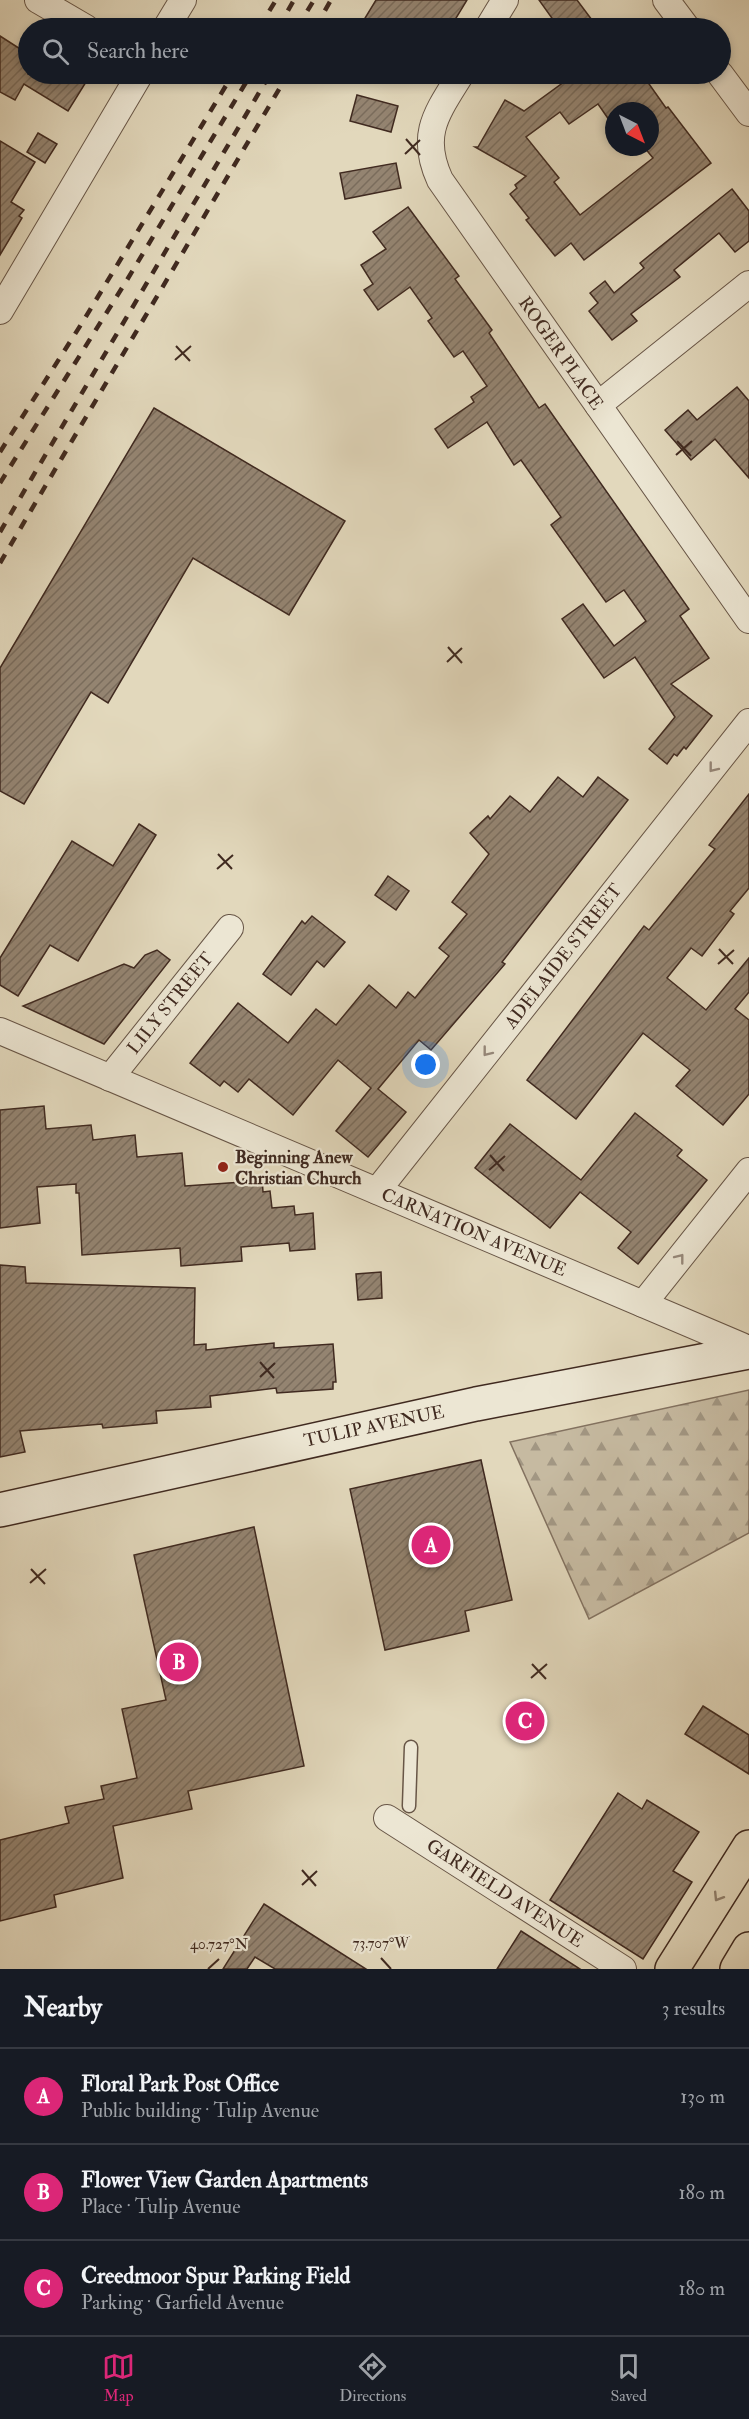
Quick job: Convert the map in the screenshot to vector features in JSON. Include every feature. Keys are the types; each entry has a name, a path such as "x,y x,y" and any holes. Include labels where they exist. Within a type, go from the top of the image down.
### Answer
{"main road":[{"name":"TULIP AVENUE","path":"0,1510 476,1404 749,1351"},
{"path":"672,1969 749,1847"},
{"path":"737,1969 749,1949"}],"street":[{"path":"38,0 69,18"},
{"path":"172,18 183,0"},
{"path":"494,18 505,0"},
{"path":"666,0 680,18"},
{"path":"1,306 134,84"},
{"name":"ROGER PLACE","path":"454,84 439,109 429,139 433,164 440,180 749,620"},
{"path":"727,84 749,114"},
{"path":"598,405 749,284"},
{"name":"ADELAIDE STREET","path":"377,1191 749,722"},
{"name":"LILY STREET","path":"110,1078 230,928"},
{"name":"CARNATION AVENUE","path":"0,1031 749,1351"},
{"path":"643,1304 749,1171"},
{"name":"GARFIELD AVENUE","path":"398,1812 623,1969"}],"lane":[{"path":"398,1812 411,1747"}],"green space":[{"path":"749,1390 749,1533 589,1619 510,1442"}],"building":[{"path":"376,0 467,0 456,18 365,18"},
{"path":"539,0 577,0 590,18 552,18"},
{"path":"0,36 18,48 18,84 24,84 15,100 0,92"},
{"path":"24,84 85,84 68,111"},
{"path":"561,84 649,84 711,163 584,260 571,243 555,256 526,220 529,218 510,194 517,188 515,185 526,176 475,147 478,147 505,100 524,111","holes":["605,102 659,102 659,156 651,156 653,158 580,215 554,182 559,178 526,137 560,112 569,124 598,104 605,114"]},
{"path":"357,95 398,106 391,132 350,121"},
{"path":"38,133 57,144 45,163 27,152"},
{"path":"0,141 35,162 11,202 24,210 19,216 22,218 0,255"},
{"path":"396,163 401,188 345,199 340,173"},
{"path":"732,189 749,211 749,241 735,252 719,233 674,270 680,277 631,314 637,321 612,340 589,311 598,303 590,293 605,281 614,293 644,268 640,263"},
{"path":"408,207 459,276 455,279 492,330 489,333 539,408 545,404 689,609 680,616 709,658 671,684 712,716 686,749 684,747 677,756 674,754 667,764 649,749 675,717 635,657 604,678 562,619 583,604 614,646 646,621 624,590 606,602 551,525 561,517 521,460 514,465 487,422 448,448 435,429 474,402 471,397 487,386 463,351 454,357 428,321 432,318 410,287 378,310 364,290 373,284 361,265 386,249 373,232"},
{"path":"737,387 749,401 749,478 715,439 691,460 665,430 688,410 697,420"},
{"path":"154,408 345,521 289,615 193,558 108,703 91,692 24,804 0,791 0,668"},
{"path":"558,777 583,797 598,777 628,800 502,962 505,964 431,1050 419,1040 378,1089 406,1112 368,1157 336,1131 371,1088 338,1060 293,1115 249,1079 238,1092 224,1081 220,1086 190,1063 238,1003 288,1043 316,1009 336,1025 369,985 396,1008 408,992 415,998 449,956 439,948 467,914 452,902 489,854 470,833 488,816 490,819 510,796 530,812"},
{"path":"749,794 749,888 730,911 734,914 702,956 691,948 667,978 706,1010 749,958 749,992 735,1009 749,1020 749,1094 723,1125 676,1086 690,1070 643,1033 576,1119 527,1080 644,926 649,930 715,849 709,845"},
{"path":"139,824 156,835 78,961 50,945 18,996 0,985 0,958 72,841 113,866"},
{"path":"388,876 409,891 396,910 375,895"},
{"path":"312,916 345,942 324,967 317,961 291,995 263,974 302,921 305,924"},
{"path":"157,950 170,960 104,1044 23,1006 124,964 134,968 145,955"},
{"path":"44,1106 46,1129 91,1125 93,1140 135,1135 137,1157 182,1153 185,1186 243,1182 243,1179 262,1177 263,1192 270,1191 272,1208 294,1206 295,1215 313,1213 315,1249 290,1251 289,1243 241,1247 242,1261 181,1266 180,1248 82,1255 79,1193 76,1193 76,1184 37,1187 40,1223 0,1228 0,1110"},
{"path":"635,1113 682,1150 677,1156 707,1180 638,1264 618,1248 631,1232 580,1192 550,1228 475,1168 510,1124 581,1180"},
{"path":"0,1265 25,1267 26,1283 195,1288 194,1345 206,1344 206,1350 274,1343 274,1348 333,1344 336,1382 333,1382 333,1389 277,1393 276,1388 210,1396 211,1407 156,1411 157,1423 103,1428 102,1424 20,1431 25,1452 0,1457"},
{"path":"381,1272 382,1298 358,1300 356,1274"},
{"path":"481,1460 512,1600 465,1611 469,1631 385,1650 350,1489"},
{"path":"254,1527 304,1766 188,1791 192,1809 113,1826 123,1878 54,1895 56,1907 0,1921 0,1840 69,1823 65,1807 104,1799 101,1786 137,1778 122,1709 166,1700 134,1555"},
{"path":"703,1706 749,1735 749,1774 685,1734"},
{"path":"618,1793 642,1809 647,1800 699,1832 673,1871 692,1882 643,1959 550,1900"},
{"path":"264,1904 366,1969 275,1969 255,1957 247,1969 223,1969"},
{"path":"521,1931 580,1969 497,1969"}],"railway":[{"path":"265,18 276,0"},
{"path":"284,18 294,0"},
{"path":"303,18 314,0"},
{"path":"321,18 331,0"},
{"path":"0,452 82,323 227,84"},
{"path":"0,483 127,280 245,84"},
{"path":"0,532 264,84"},
{"path":"0,563 282,84"}],"place":[{"name":"Beginning Anew Christian Church","path":"223,1167"},
{"name":"Floral Park Post Office","path":"431,1545"},
{"name":"Flower View Garden Apartments","path":"179,1662"},
{"name":"Creedmoor Spur Parking Field","path":"525,1721"}]}
